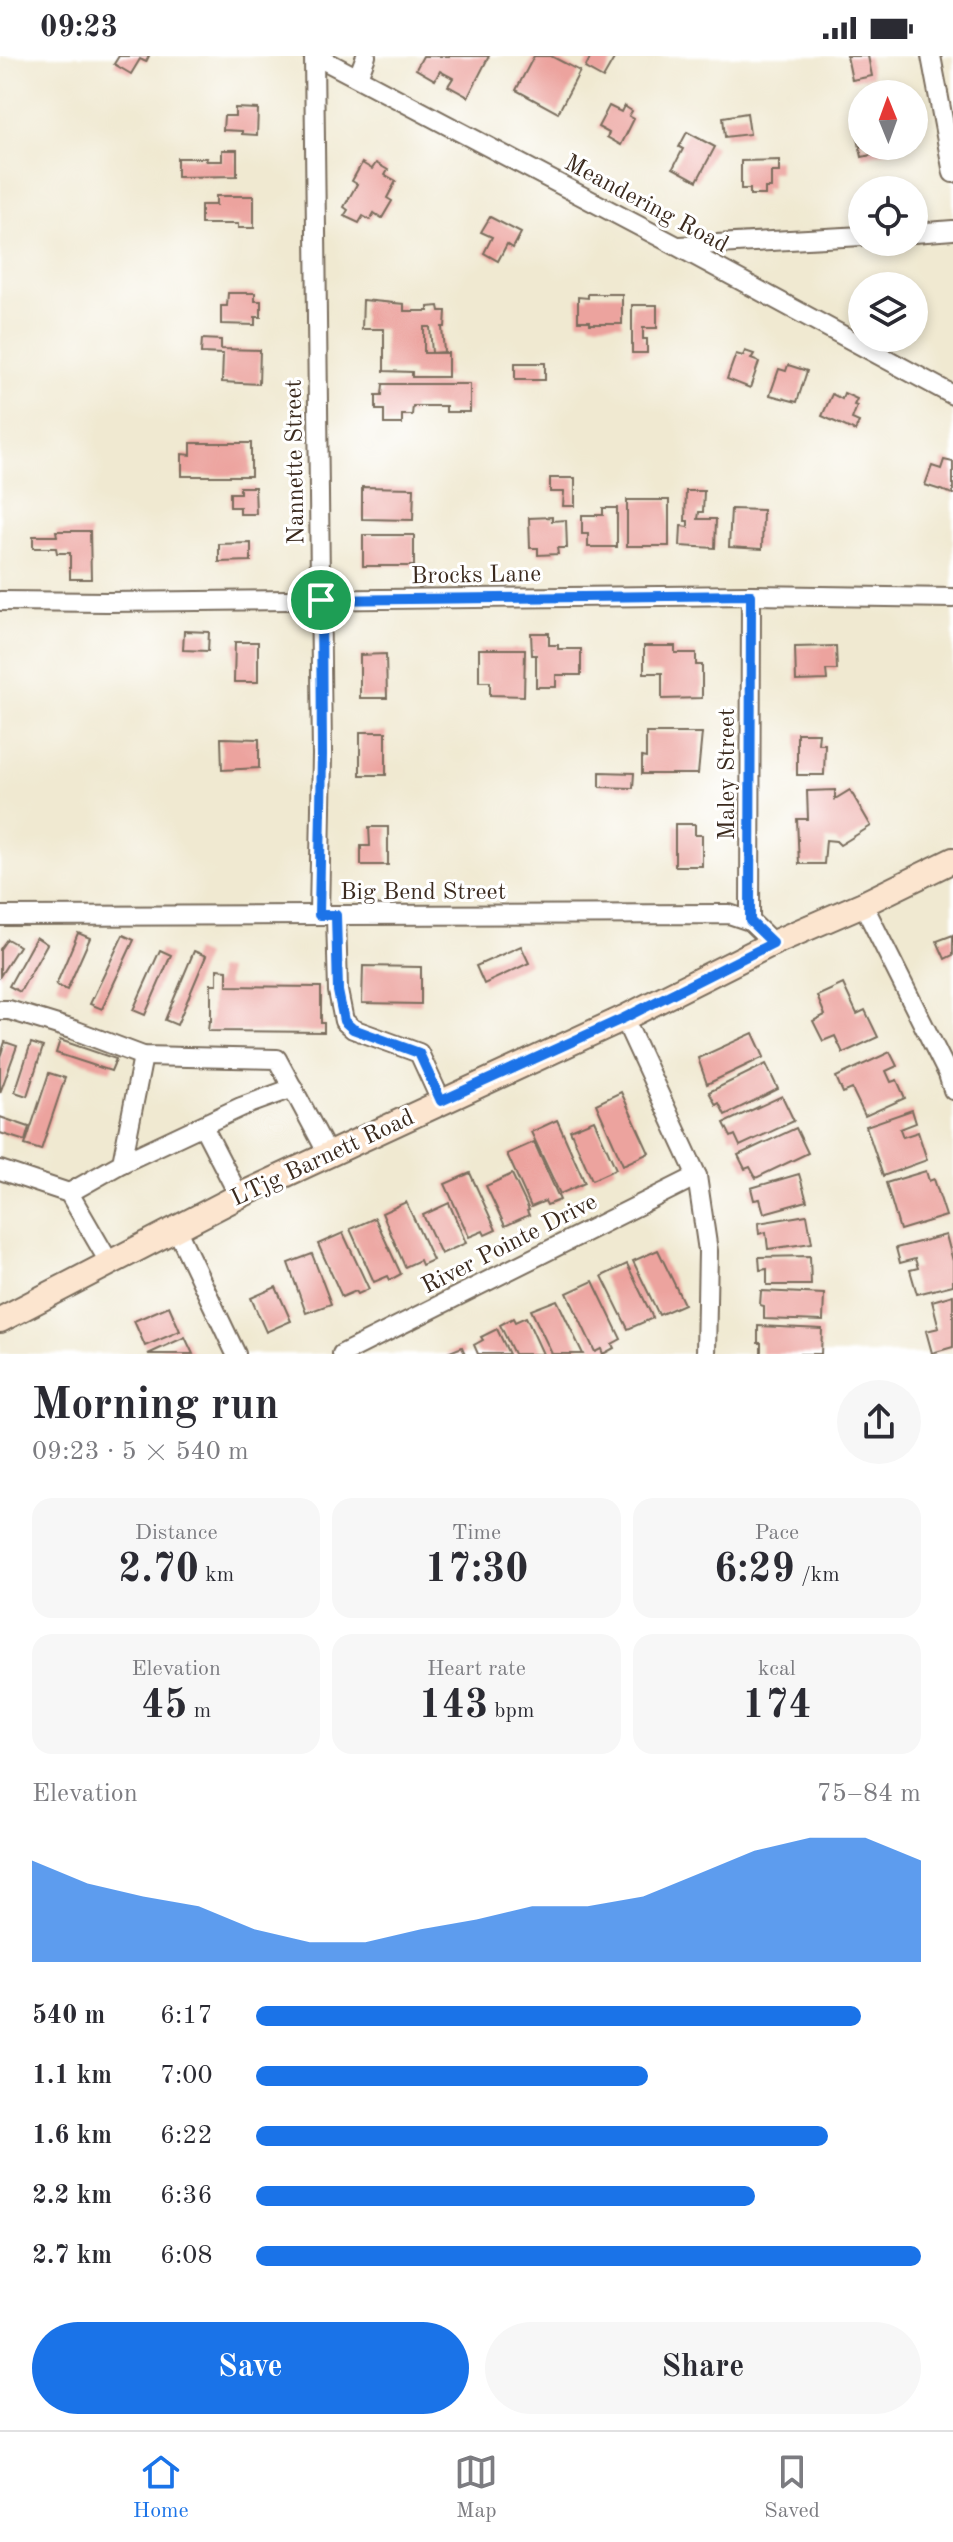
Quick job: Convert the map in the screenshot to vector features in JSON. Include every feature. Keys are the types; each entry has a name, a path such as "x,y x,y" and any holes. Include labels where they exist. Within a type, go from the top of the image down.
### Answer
{"street":[{"name":"Meandering Road","path":"315,56 953,395"},
{"name":"Nannette Street","path":"315,56 316,409 327,915 344,1021 353,1029 419,1053 441,1101"},
{"path":"358,77 366,56"},
{"path":"931,56 953,173"},
{"path":"928,232 953,230"},
{"path":"677,246 848,237"},
{"name":"Brocks Lane","path":"0,601 751,595 953,598"},
{"name":"Maley Street","path":"750,921 751,595"},
{"name":"LTjg Barnett Road","path":"0,1320 239,1196 624,1018 773,943 953,860"},
{"path":"863,904 948,1074 953,1090"},
{"name":"Big Bend Street","path":"0,916 729,914 750,921"},
{"path":"750,921 773,943"},
{"path":"0,1010 74,1030 143,1056 277,1059 328,1154"},
{"path":"624,1018 697,1176 708,1251 706,1354"},
{"path":"122,1163 143,1056"},
{"path":"69,1193 122,1163 241,1107 293,1088"},
{"path":"203,1126 239,1196"},
{"path":"0,1170 69,1193 109,1262"},
{"name":"River Pointe Drive","path":"342,1354 697,1176"},
{"path":"176,1228 236,1354"}],"building":[{"path":"119,56 149,56 146,62 140,59 131,74 114,64"},
{"path":"423,56 489,56 468,97 448,86 453,78 440,71 435,80 416,69"},
{"path":"534,56 551,56 580,71 558,113 516,90"},
{"path":"591,56 615,57 603,78 585,68"},
{"path":"847,56 868,56 872,76 852,80"},
{"path":"609,106 621,112 624,106 632,111 629,116 634,119 621,145 598,127"},
{"path":"235,108 258,109 257,135 223,130 224,116 235,116"},
{"path":"747,113 750,134 725,137 723,117"},
{"path":"687,132 715,147 697,181 673,168 683,149 679,147"},
{"path":"222,150 237,150 237,176 177,177 177,158 222,161"},
{"path":"779,160 779,172 771,172 771,188 765,188 765,195 750,195 750,189 741,189 741,161"},
{"path":"362,163 372,169 376,163 388,170 385,175 396,181 387,198 392,201 382,218 374,213 370,220 363,216 359,223 344,216 348,210 344,207 357,184 352,181"},
{"path":"216,196 254,196 254,228 238,228 238,224 201,224 201,205 216,205"},
{"path":"490,217 521,233 513,248 507,244 498,261 484,253 492,237 481,232"},
{"path":"228,293 255,293 255,301 261,301 261,317 255,317 255,325 221,324 221,306 227,306"},
{"path":"588,294 622,294 622,324 578,321 578,297 588,298"},
{"path":"363,300 404,304 404,311 428,311 428,307 439,306 440,311 446,311 445,327 442,327 444,352 432,353 448,353 448,377 412,377 412,372 384,371 384,329 362,329","holes":["424,327 430,327 432,353 424,353"]},
{"path":"632,305 657,305 657,328 643,328 647,353 632,353"},
{"path":"202,339 221,340 221,349 260,350 259,384 222,382 223,354 201,353"},
{"path":"745,351 754,354 751,359 759,362 750,388 727,379 736,354 743,356"},
{"path":"515,363 545,363 545,380 515,380"},
{"path":"788,365 807,371 797,402 770,395 779,369 786,371"},
{"path":"383,384 470,384 470,412 446,412 446,406 413,406 412,415 402,415 402,424 384,424 384,410 376,410 376,395 382,395"},
{"path":"844,393 857,399 852,419 859,422 855,431 822,416 832,394 842,399"},
{"path":"191,443 251,443 251,476 182,476 182,454 191,455"},
{"path":"944,460 953,462 953,494 925,485 932,466 941,469"},
{"path":"550,478 575,478 575,506 563,506 564,492 550,492"},
{"path":"240,487 255,487 256,514 240,514 240,507 230,507 230,493 240,493"},
{"path":"362,487 414,488 413,520 362,519"},
{"path":"686,491 704,491 703,512 699,512 698,519 716,519 715,548 680,546 681,526 688,527 688,521 685,521"},
{"path":"627,500 669,500 669,546 627,546"},
{"path":"603,508 617,508 617,547 588,547 588,534 582,534 582,515 603,515"},
{"path":"731,509 763,510 762,549 729,547"},
{"path":"552,517 552,521 566,520 567,548 557,548 558,554 538,555 538,548 530,548 529,518"},
{"path":"56,531 90,531 91,579 70,579 70,553 57,553 56,548 33,548 33,536 57,536"},
{"path":"363,535 414,535 414,566 363,566"},
{"path":"251,543 251,561 219,562 219,544"},
{"path":"184,631 209,632 208,651 183,650"},
{"path":"531,633 549,633 549,645 558,645 558,649 581,649 581,675 556,675 556,687 536,687 536,655 532,655"},
{"path":"235,642 258,642 258,682 234,682"},
{"path":"644,646 675,646 675,653 696,653 696,665 702,665 702,698 662,699 662,673 644,673"},
{"path":"836,646 837,670 826,670 827,680 796,681 795,647"},
{"path":"479,649 525,649 524,696 490,695 490,682 479,682"},
{"path":"386,654 387,698 360,698 360,655"},
{"path":"360,732 386,732 386,775 360,775"},
{"path":"646,733 702,733 698,774 642,774 642,757 646,758"},
{"path":"797,733 819,733 818,744 825,744 824,775 797,775"},
{"path":"221,738 259,739 259,768 222,770"},
{"path":"600,772 634,773 633,788 600,787"},
{"path":"835,790 835,799 850,790 871,826 840,845 836,841 826,840 824,864 799,864 797,819 808,819 807,791"},
{"path":"675,824 695,824 695,835 702,835 702,866 675,866"},
{"path":"369,827 388,827 388,865 361,865 361,846 370,846"},
{"path":"78,933 90,938 67,990 56,985"},
{"path":"123,935 134,940 102,1009 90,1004"},
{"path":"953,935 953,955 945,959 937,941"},
{"path":"36,937 47,944 20,992 9,986"},
{"path":"7,939 19,946 0,976 0,949"},
{"path":"521,946 529,963 484,984 476,966"},
{"path":"160,950 171,955 145,1015 133,1010"},
{"path":"194,951 206,956 177,1025 165,1020"},
{"path":"363,966 421,967 421,1004 362,1003"},
{"path":"217,969 227,970 227,986 321,987 324,1032 208,1031 211,984 217,984"},
{"path":"843,984 857,1014 865,1010 878,1037 843,1053 835,1036 823,1041 813,1021 825,1015 817,996"},
{"path":"753,1033 764,1057 707,1084 698,1058"},
{"path":"60,1040 116,1059 111,1071 56,1053"},
{"path":"5,1042 17,1046 0,1093 0,1057"},
{"path":"31,1043 43,1047 27,1096 15,1092"},
{"path":"890,1052 897,1066 886,1071 891,1082 897,1080 905,1098 865,1116 852,1089 843,1093 836,1077"},
{"path":"766,1064 778,1089 725,1115 709,1092"},
{"path":"49,1073 65,1078 41,1150 25,1145"},
{"path":"621,1092 649,1153 623,1165 596,1104"},
{"path":"782,1096 794,1121 740,1146 735,1135 731,1137 724,1123"},
{"path":"912,1110 916,1123 900,1129 903,1137 918,1132 927,1160 883,1176 866,1126"},
{"path":"0,1117 29,1127 25,1141 0,1133"},
{"path":"557,1120 585,1183 560,1194 531,1132"},
{"path":"594,1120 616,1169 592,1180 570,1130"},
{"path":"796,1128 808,1153 756,1178 750,1167 745,1169 738,1155"},
{"path":"534,1142 560,1200 547,1205 545,1201 531,1207 507,1154"},
{"path":"926,1171 929,1181 934,1179 946,1216 900,1230 886,1183"},
{"path":"470,1173 496,1230 469,1237 445,1184"},
{"path":"512,1174 529,1215 505,1226 486,1186"},
{"path":"799,1174 807,1201 764,1213 760,1199 754,1200 751,1188"},
{"path":"406,1202 433,1260 422,1265 420,1260 405,1267 382,1213"},
{"path":"449,1203 466,1243 441,1254 423,1215"},
{"path":"807,1215 812,1243 768,1249 766,1232 759,1234 758,1223"},
{"path":"375,1218 401,1274 390,1280 388,1276 374,1282 350,1229"},
{"path":"343,1233 369,1289 342,1297 318,1244"},
{"path":"946,1235 953,1261 953,1285 917,1294 910,1270 918,1268 915,1259 900,1263 896,1248"},
{"path":"658,1250 684,1304 659,1315 633,1261"},
{"path":"312,1254 331,1304 306,1313 288,1263"},
{"path":"810,1256 811,1285 767,1285 767,1269 760,1270 759,1257"},
{"path":"627,1264 653,1318 628,1329 602,1276"},
{"path":"593,1281 621,1339 612,1344 614,1348 603,1354 601,1349 595,1352 567,1293"},
{"path":"276,1287 291,1321 266,1332 251,1298"},
{"path":"761,1291 824,1294 823,1321 764,1319 764,1306 760,1305"},
{"path":"953,1295 953,1347 932,1353 926,1331 939,1328 932,1301"},
{"path":"557,1300 583,1354 552,1354 531,1310"},
{"path":"169,1306 180,1331 145,1346 134,1321"},
{"path":"526,1317 543,1354 514,1354 500,1325 513,1318 515,1322"},
{"path":"758,1326 822,1329 821,1354 761,1354"},
{"path":"497,1329 509,1354 478,1354 474,1345 483,1340 481,1337"},
{"path":"185,1337 193,1354 148,1354"},
{"path":"462,1347 465,1354 445,1354"}],"route":[{"path":"751,595 750,921 773,943 624,1018 441,1101 419,1053 353,1029 344,1021 338,991 336,915 319,915 321,600 751,595"}]}
